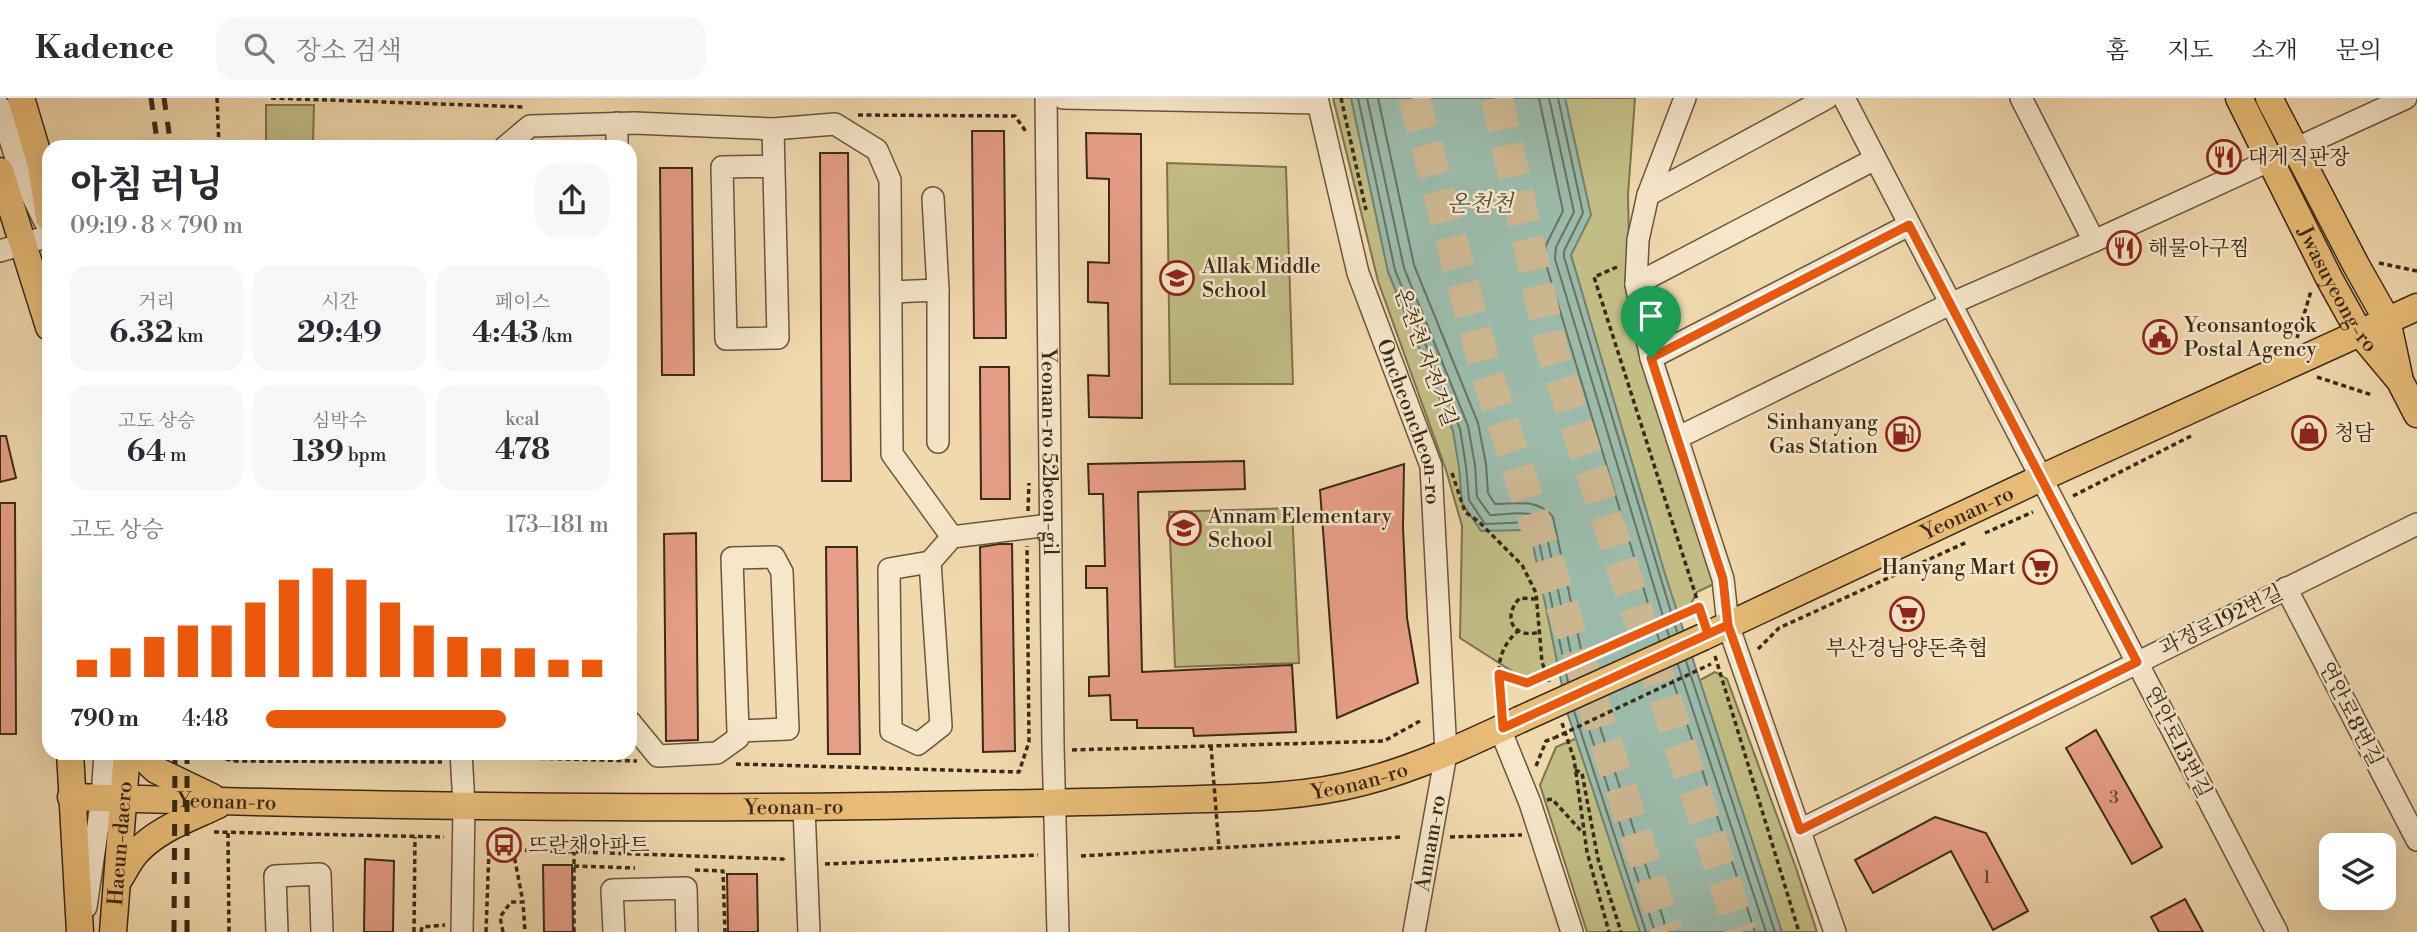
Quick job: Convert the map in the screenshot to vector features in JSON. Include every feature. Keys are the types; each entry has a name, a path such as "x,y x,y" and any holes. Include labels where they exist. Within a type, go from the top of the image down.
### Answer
{"main road":[{"path":"21,98 42,172"},
{"name":"Jwasuyeong-ro","path":"2239,98 2283,154 2387,320 2400,381"},
{"name":"Jwasuyeong-ro","path":"2269,98 2283,154 2329,278 2359,332 2400,381"},
{"path":"0,171 42,304"},
{"name":"Yeonan-ro","path":"97,798 223,802 804,807 1252,797 1321,791 1361,783 1446,754 2417,307"},
{"path":"2400,381 2417,414"},
{"path":"75,760 97,798"},
{"path":"81,932 97,798 89,760"},
{"name":"Haeun-daero","path":"113,932 116,885 97,798 122,760"},
{"path":"145,760 170,778 223,802"},
{"path":"116,885 136,853 149,841 223,802"}],"street":[{"name":"Yeonan-ro 52beon-gil","path":"1046,98 1050,525 1058,932"},
{"path":"1063,98 1318,101"},
{"path":"1685,98 1648,195 1638,240 1636,284 1651,358 1723,579 1713,632 1800,830 1835,932"},
{"path":"1648,195 1828,98"},
{"name":"연안로13번길","path":"1844,98 2277,932"},
{"path":"2021,98 2094,241"},
{"path":"1677,438 1950,304 2406,98"},
{"name":"Oncheoncheon-ro","path":"1318,101 1358,273 1431,466 1446,754"},
{"path":"0,107 20,171 42,216"},
{"path":"513,140 530,126 617,123 773,129 835,124 877,150 890,180 892,454 952,537"},
{"path":"617,123 617,140"},
{"path":"773,129 774,166 778,338 726,339 722,167 774,166"},
{"path":"1636,284 1875,159"},
{"path":"933,198 938,290 938,442"},
{"path":"1651,358 1909,225"},
{"path":"891,292 938,290"},
{"name":"과정로192번길","path":"1800,830 2417,524"},
{"path":"930,562 941,726 918,744 891,731 889,569 930,562 952,537 1050,525"},
{"path":"637,730 658,756 717,754 738,738 732,558 774,557 782,572 788,729 738,731"},
{"name":"연안로8번길","path":"2286,588 2417,840"},
{"path":"1508,726 1572,932"},
{"name":"Annam-ro","path":"1415,932 1446,754"},
{"path":"97,798 104,760"},
{"path":"453,760 464,805 462,932"},
{"path":"804,807 809,932"},
{"path":"277,932 275,876 320,874 322,932"},
{"path":"614,932 612,890 686,888 687,932"}],"path":[{"path":"217,98 219,140"},
{"path":"1341,98 1366,213"},
{"path":"2379,263 2417,271"},
{"path":"1623,264 1594,277 1699,607 1713,632 1720,670 1799,932"},
{"path":"2297,338 2312,287"},
{"path":"2312,376 2372,395"},
{"path":"1452,473 1465,512 1478,521 1522,565 1536,593 1542,662 1550,686"},
{"path":"1985,533 2033,512"},
{"path":"1756,650 1779,628 1967,542"},
{"path":"1536,598 1520,598 1510,613 1511,622 1518,631 1530,635 1539,632"},
{"path":"1499,674 1527,683 1699,607"},
{"path":"1508,726 1498,665 1511,638 1518,631"},
{"path":"1535,768 1546,741 1711,664 1720,670"},
{"path":"1072,750 1384,741 1420,721"},
{"path":"1562,722 1574,759 1585,835 1609,932"},
{"path":"726,763 1020,772 1029,742"},
{"path":"1211,746 1219,848"},
{"path":"229,760 288,760"},
{"path":"604,760 643,761"},
{"path":"1575,770 1582,773 1598,859 1621,932"},
{"path":"1530,803 1552,799 1585,835"},
{"path":"202,832 450,837"},
{"path":"228,833 229,932"},
{"path":"1444,838 1526,835"},
{"path":"414,932 415,837"},
{"path":"1081,856 1402,837"},
{"path":"486,932 488,849 783,859"},
{"path":"513,850 523,902 525,932"},
{"path":"574,852 574,932"},
{"path":"820,864 1047,855"},
{"path":"503,932 500,917 511,902 523,902"}],"shaded area":[{"path":"1333,98 1378,98 1540,519 1570,661 1533,680 1518,675 1460,638 1462,526 1446,470 1378,281"},
{"path":"1516,98 1635,98 1625,286 1670,441 1716,583 1697,592 1691,604 1665,616"},
{"path":"266,105 314,105 313,140 266,140"},
{"path":"1167,163 1286,167 1293,384 1170,384"},
{"path":"1292,508 1299,663 1175,667 1169,512"},
{"path":"1715,672 1727,679 1817,932 1739,932 1689,686"},
{"path":"1584,735 1649,932 1587,932 1540,785 1556,747"}],"water":[{"name":"온천천","path":"1351,98 1565,98 1591,215 1571,255 1665,574 1782,932 1640,932 1568,715 1530,530 1481,531 1462,503 1453,431 1388,272"}],"building":[{"path":"972,131 1004,131 1006,338 974,338"},
{"path":"1086,133 1141,134 1142,418 1089,417 1088,375 1109,376 1108,303 1088,302 1088,262 1109,263 1109,179 1087,178"},
{"path":"820,153 848,153 851,481 822,481"},
{"path":"660,168 692,168 694,375 662,375"},
{"path":"980,367 1009,367 1010,499 981,499"},
{"path":"0,436 6,436 16,478 0,482"},
{"path":"1244,461 1245,489 1138,492 1142,672 1292,665 1296,732 1194,736 1193,728 1137,728 1137,720 1111,720 1110,695 1089,696 1089,677 1109,676 1107,588 1086,588 1086,566 1105,566 1103,494 1089,494 1088,464"},
{"path":"1404,464 1403,527 1407,618 1418,683 1337,718 1320,490"},
{"path":"0,503 15,503 16,734 0,734"},
{"path":"696,533 698,740 666,741 664,534"},
{"path":"1012,544 1015,751 983,752 980,547"},
{"path":"826,547 857,547 860,754 828,754"},
{"path":"2096,730 2162,847 2132,864 2066,748"},
{"path":"1935,817 1986,833 2028,911 1993,930 1951,851 1873,893 1855,860"},
{"path":"365,859 394,861 393,932 364,932"},
{"path":"543,865 572,865 573,932 544,932"},
{"path":"727,874 757,874 758,932 728,932"},
{"path":"2185,899 2203,932 2159,932 2151,917"}],"tunnel":[{"path":"1414,98 1484,364 1667,932"},
{"path":"1497,98 1552,350 1741,932"}],"railway":[{"path":"151,98 157,140"},
{"path":"164,98 170,140"},
{"path":"174,932 175,760"},
{"path":"187,760 187,932"}],"place":[{"name":"대게직판장","path":"2224,157"},
{"name":"해물아구찜","path":"2124,248"},
{"name":"Allak Middle School","path":"1177,278"},
{"name":"Yeonsantogok Postal Agency","path":"2160,337"},
{"name":"청담","path":"2309,433"},
{"name":"Sinhanyang Gas Station","path":"1903,434"},
{"name":"Annam Elementary School","path":"1184,528"},
{"name":"Hanyang Mart","path":"2040,567"},
{"name":"부산경남양돈축협","path":"1907,614"},
{"name":"뜨란채아파트","path":"504,845"}],"route":[{"path":"1651,358 1723,579 1728,625 1503,728 1499,674 1527,683 1699,607 1708,634 1728,625 1800,830 2137,662 1909,225 1651,358"}]}
